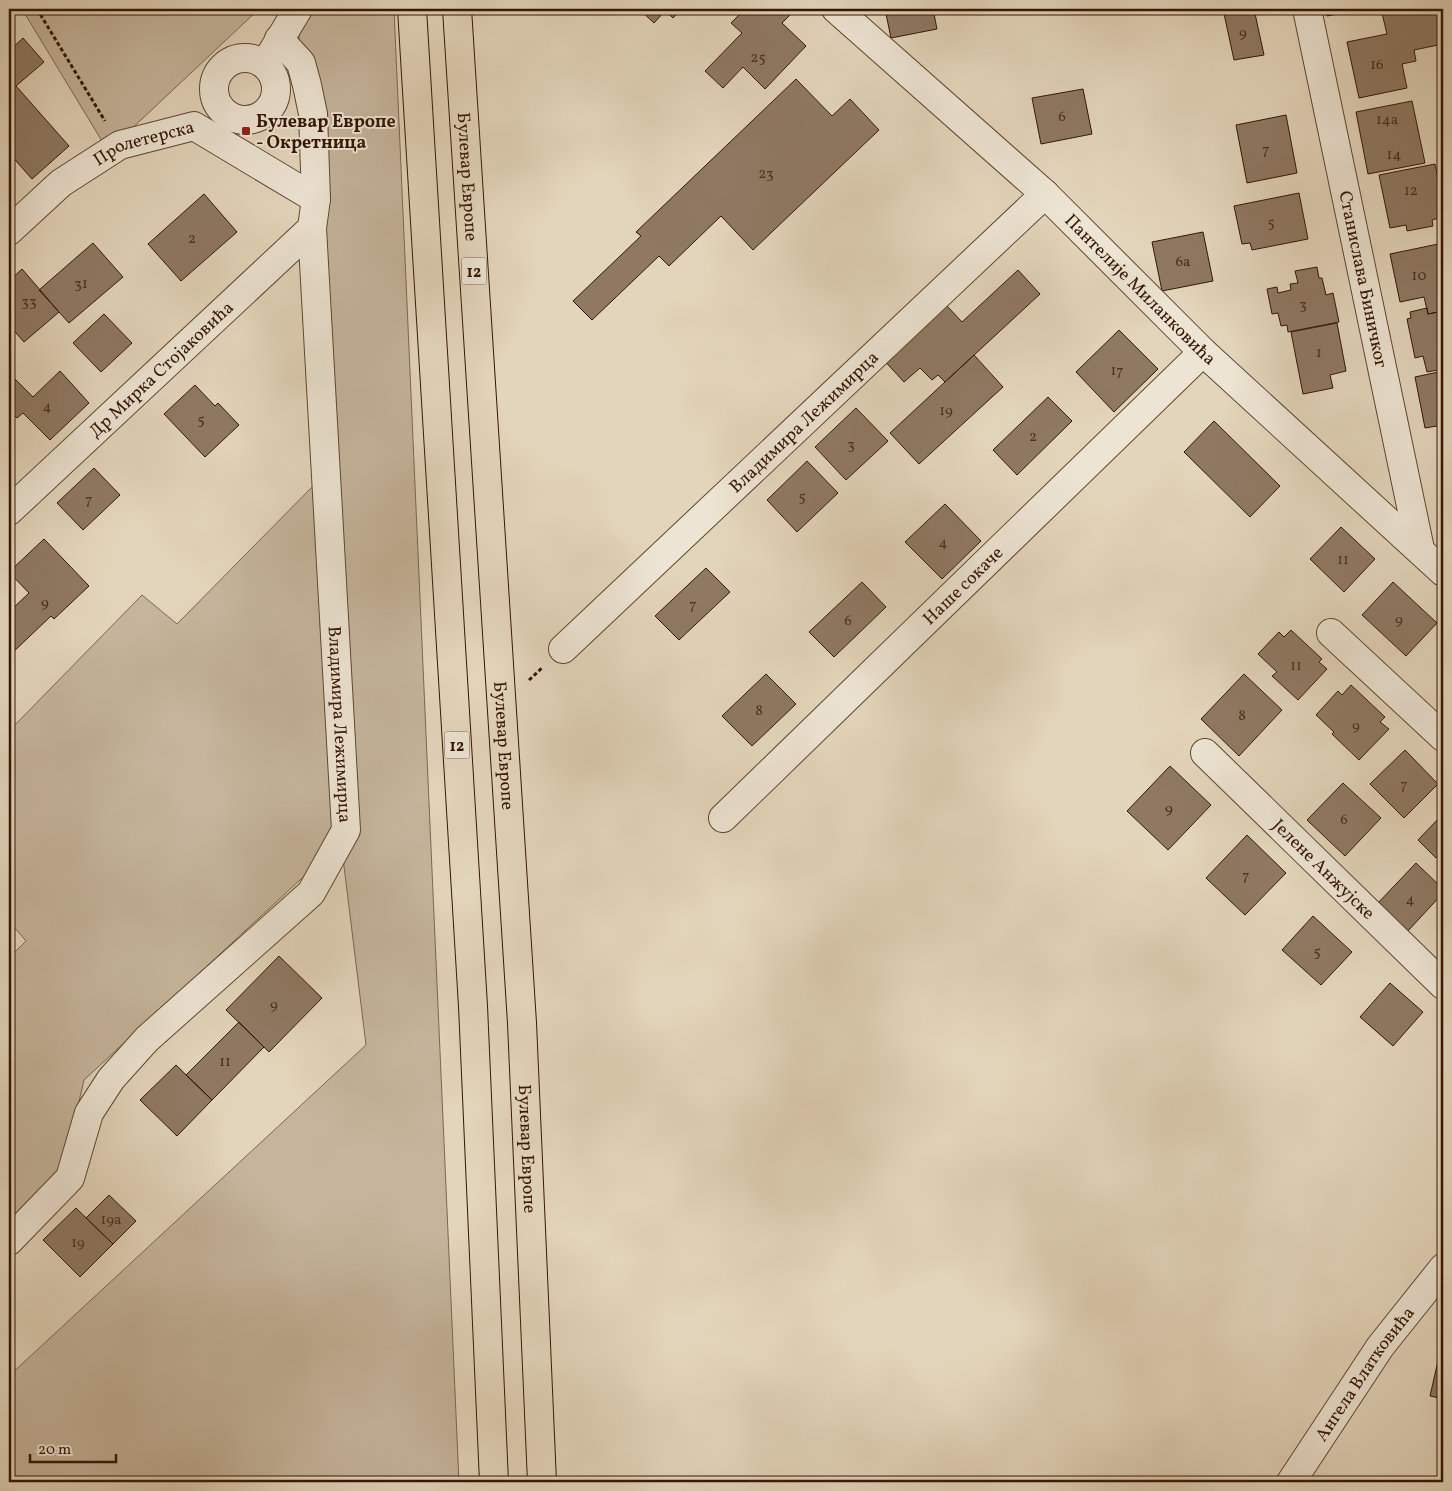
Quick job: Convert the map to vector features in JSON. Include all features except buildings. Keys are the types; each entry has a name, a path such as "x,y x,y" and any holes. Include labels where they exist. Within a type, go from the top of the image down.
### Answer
{"main road":[{"name":"12","path":"412,9 473,1006 494,1482"},
{"name":"Булевар Европе","path":"457,9 522,1023 542,1482"}],"street":[{"path":"265,64 298,9"},
{"name":"Пантелије Миланковића","path":"836,9 1044,194 1203,352 1443,572"},
{"name":"Станислава Биничког","path":"1307,9 1420,549"},
{"path":"279,39 301,63 313,114 316,199 312,228"},
{"path":"240,58 257,60 265,64 276,80 277,90 275,100 263,115 255,119 245,120 235,118 220,108 214,91 218,73 223,66 240,58"},
{"path":"194,126 220,108"},
{"name":"Пролетерска","path":"9,232 61,183 120,145 194,126 316,199"},
{"name":"Владимира Лежимирца","path":"563,649 1044,194"},
{"name":"Владимира Лежимирца","path":"9,1241 70,1178 89,1113 111,1079 147,1039 311,893 346,830 312,228"},
{"name":"Др Мирка Стојаковића","path":"9,511 312,228"},
{"name":"Наше сокаче","path":"723,818 1203,352"},
{"path":"1331,633 1443,737"},
{"name":"Јелене Анжујске","path":"1205,753 1443,985"},
{"name":"Ангела Влатковића","path":"1291,1482 1380,1347 1443,1270"}],"path":[{"path":"37,9 120,145"},
{"path":"522,686 563,649"}],"shaded area":[{"path":"22,9 259,9 108,151"},
{"path":"298,9 394,9 459,1482 9,1482 9,1376 366,1045 341,842 84,1080 57,1196 9,1241 9,958 26,941 9,921 9,731 142,595 177,624 317,482"}],"place":[{"name":"Булевар Европе - Окретница","path":"246,131"}]}
